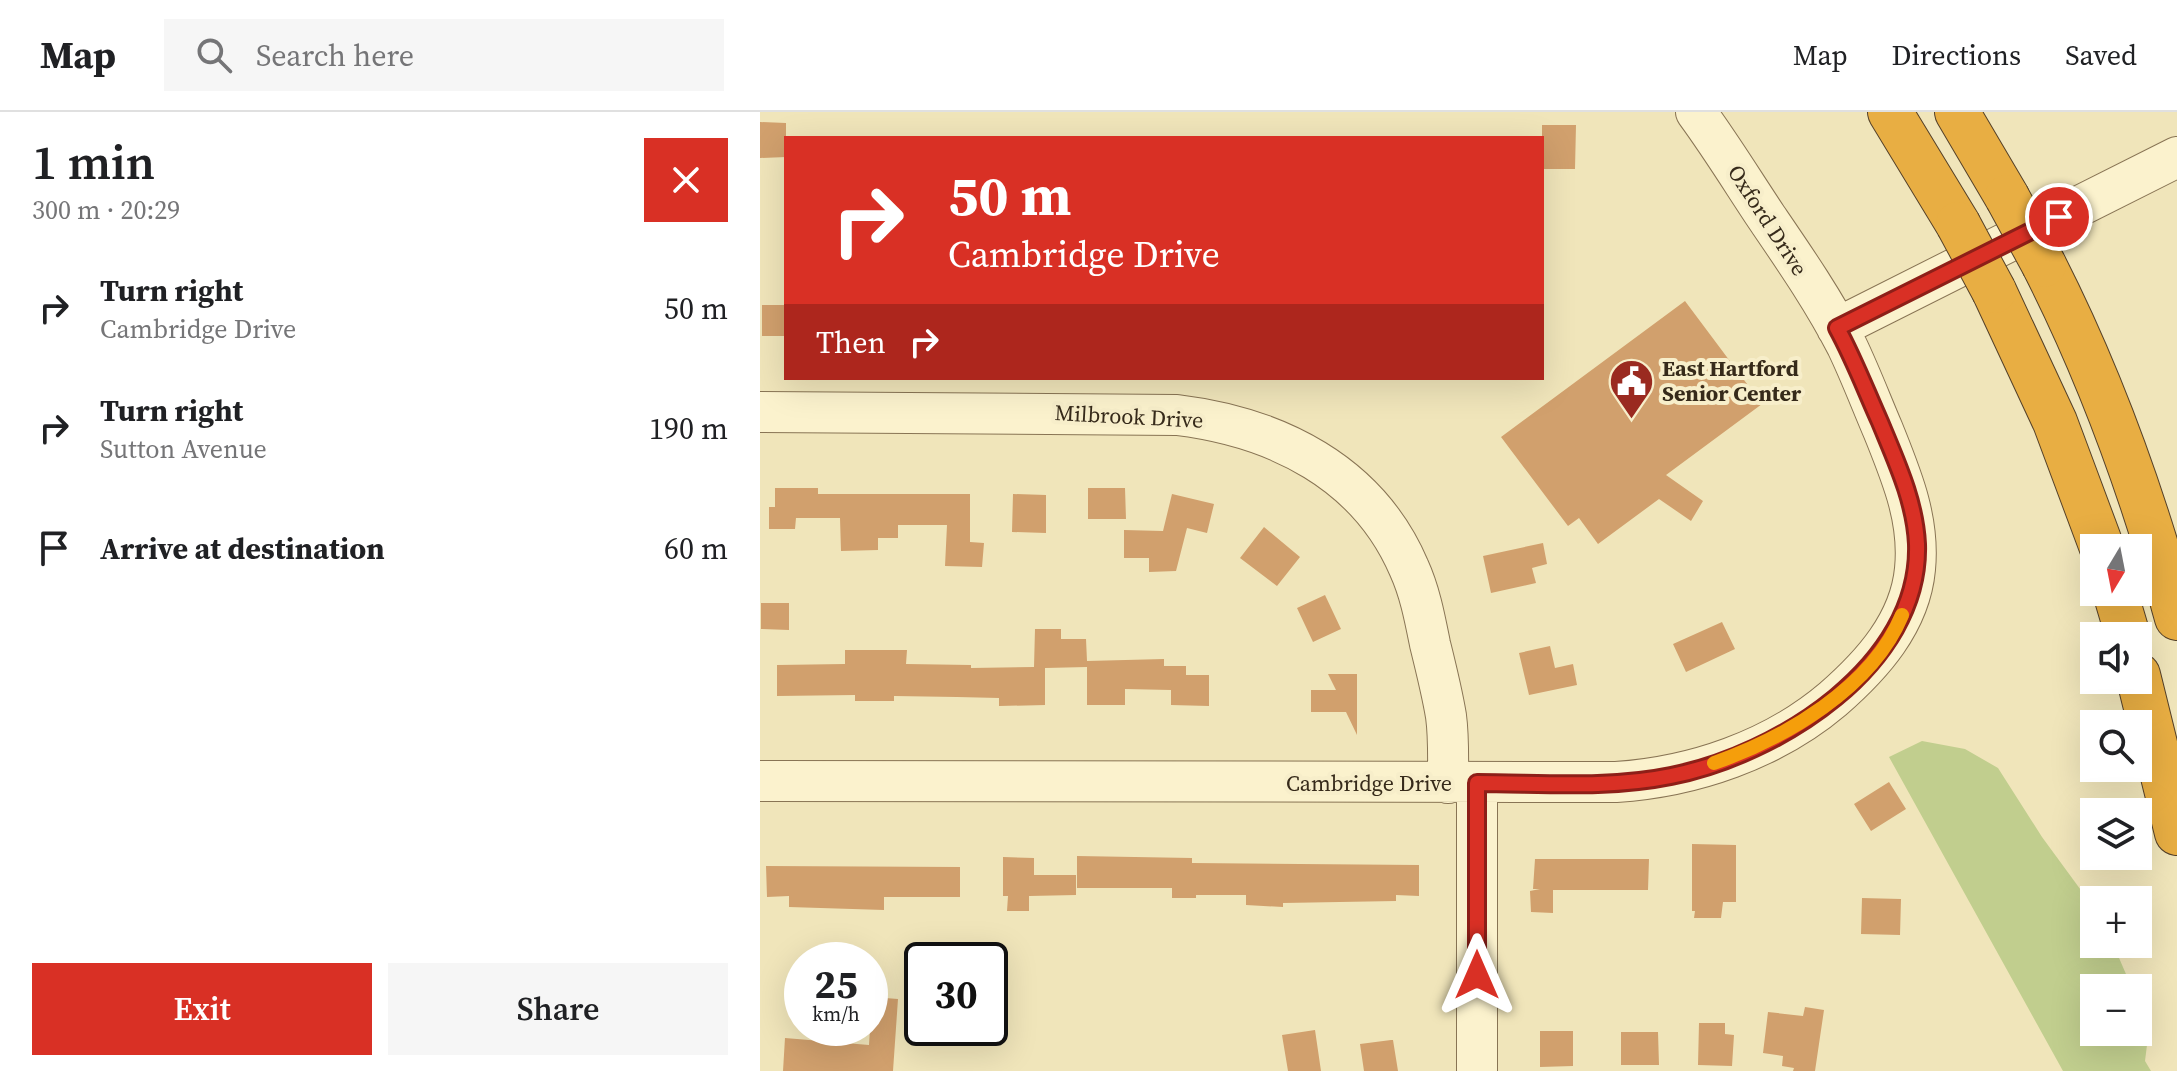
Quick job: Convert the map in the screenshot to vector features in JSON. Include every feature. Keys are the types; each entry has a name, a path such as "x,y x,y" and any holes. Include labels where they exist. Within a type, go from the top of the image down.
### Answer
{"highway":[{"path":"1890,112 1958,224 1994,291 2055,422 2097,534"},
{"path":"1957,112 2044,265 2110,415 2177,618"},
{"path":"2143,694 2177,833"}],"street":[{"name":"Oxford Drive","path":"1696,112 1797,262 1837,328"},
{"path":"1837,328 2177,157"},
{"name":"Cambridge Drive","path":"760,781 1616,782 1643,781 1694,770 1758,746 1791,728 1834,698 1879,654 1899,623 1915,572 1917,544 1913,513 1898,466 1837,328"},
{"name":"Milbrook Drive","path":"760,412 1177,415 1207,418 1252,430 1312,456 1336,473 1372,508 1393,537 1409,567 1422,606 1463,783 1477,1071"}],"green space":[{"path":"1922,741 1965,749 1998,768 2080,889 2080,958 2119,958 2126,974 2080,974 2080,1046 2147,1046 2145,1061 2151,1071 2063,1071 1889,757"}],"building":[{"path":"760,122 786,123 784,157 760,158"},
{"path":"1542,125 1576,125 1575,169 1544,169"},
{"name":"East Hartford Senior Center","path":"1685,301 1762,404 1666,475 1703,501 1691,521 1659,499 1598,544 1579,518 1568,526 1501,437"},
{"path":"762,305 784,305 784,336 762,336"},
{"path":"775,488 818,488 818,494 970,494 970,542 984,543 982,567 945,566 947,525 898,525 898,538 878,538 878,550 841,551 840,518 796,518 795,529 769,529 769,507 775,507"},
{"path":"1088,488 1125,488 1126,519 1088,519"},
{"path":"1013,494 1046,495 1046,533 1012,532"},
{"path":"1172,494 1214,504 1207,533 1187,528 1176,571 1149,572 1149,558 1124,558 1124,530 1163,531"},
{"path":"1264,527 1300,557 1277,586 1240,558"},
{"path":"1543,543 1547,564 1532,568 1536,583 1491,593 1483,556"},
{"path":"1325,595 1341,629 1313,642 1297,608"},
{"path":"761,603 789,603 789,630 761,629"},
{"path":"1722,622 1735,649 1686,672 1673,644"},
{"path":"1035,629 1061,629 1061,639 1086,639 1087,661 1164,659 1164,666 1186,666 1186,675 1209,675 1209,706 1171,705 1171,690 1125,689 1125,705 1087,705 1087,667 1045,668 1045,705 999,706 999,698 894,696 894,701 855,701 855,695 777,696 777,665 845,664 845,650 907,650 906,664 971,665 971,668 1034,667"},
{"path":"1550,646 1555,668 1573,664 1577,685 1529,695 1519,653"},
{"path":"1328,674 1357,674 1357,735 1346,712 1311,712 1311,690 1336,690"},
{"path":"1889,782 1906,809 1871,831 1854,804"},
{"path":"1692,844 1736,845 1736,902 1723,902 1721,918 1694,918"},
{"path":"1077,856 1192,858 1192,863 1419,865 1419,896 1396,895 1396,901 1283,903 1283,907 1246,905 1246,895 1172,898 1172,888 1077,888"},
{"path":"1003,857 1034,858 1034,875 1076,875 1076,895 1029,896 1029,911 1007,911 1008,896 1003,896"},
{"path":"1535,859 1649,859 1648,890 1553,890 1553,913 1531,912 1530,891 1540,889 1533,889"},
{"path":"766,866 960,867 960,897 884,897 884,910 789,907 789,896 767,897"},
{"path":"1862,898 1901,899 1900,935 1861,934"},
{"path":"888,998 898,999 893,1071 783,1071 785,1046 888,1046"},
{"path":"1805,1007 1824,1010 1815,1071 1793,1071 1794,1068 1782,1066 1783,1056 1763,1053 1768,1012 1803,1016"},
{"path":"1699,1023 1725,1023 1725,1034 1734,1035 1732,1066 1698,1065"},
{"path":"1315,1030 1321,1071 1288,1071 1282,1035"},
{"path":"1540,1031 1573,1031 1573,1066 1540,1067"},
{"path":"1621,1032 1658,1032 1659,1065 1621,1065"},
{"path":"1393,1040 1398,1071 1364,1071 1360,1044"}],"slow traffic":[{"path":"1714,763 1758,746 1823,707 1879,654 1902,615"}],"place":[{"name":"East Hartford Senior Center","path":"1631,420"}],"route":[{"path":"1477,975 1477,783 1643,781 1719,762 1758,746 1823,707 1879,654 1899,623 1909,597 1917,544 1913,513 1903,480 1855,363 1837,328 2059,217"}]}
